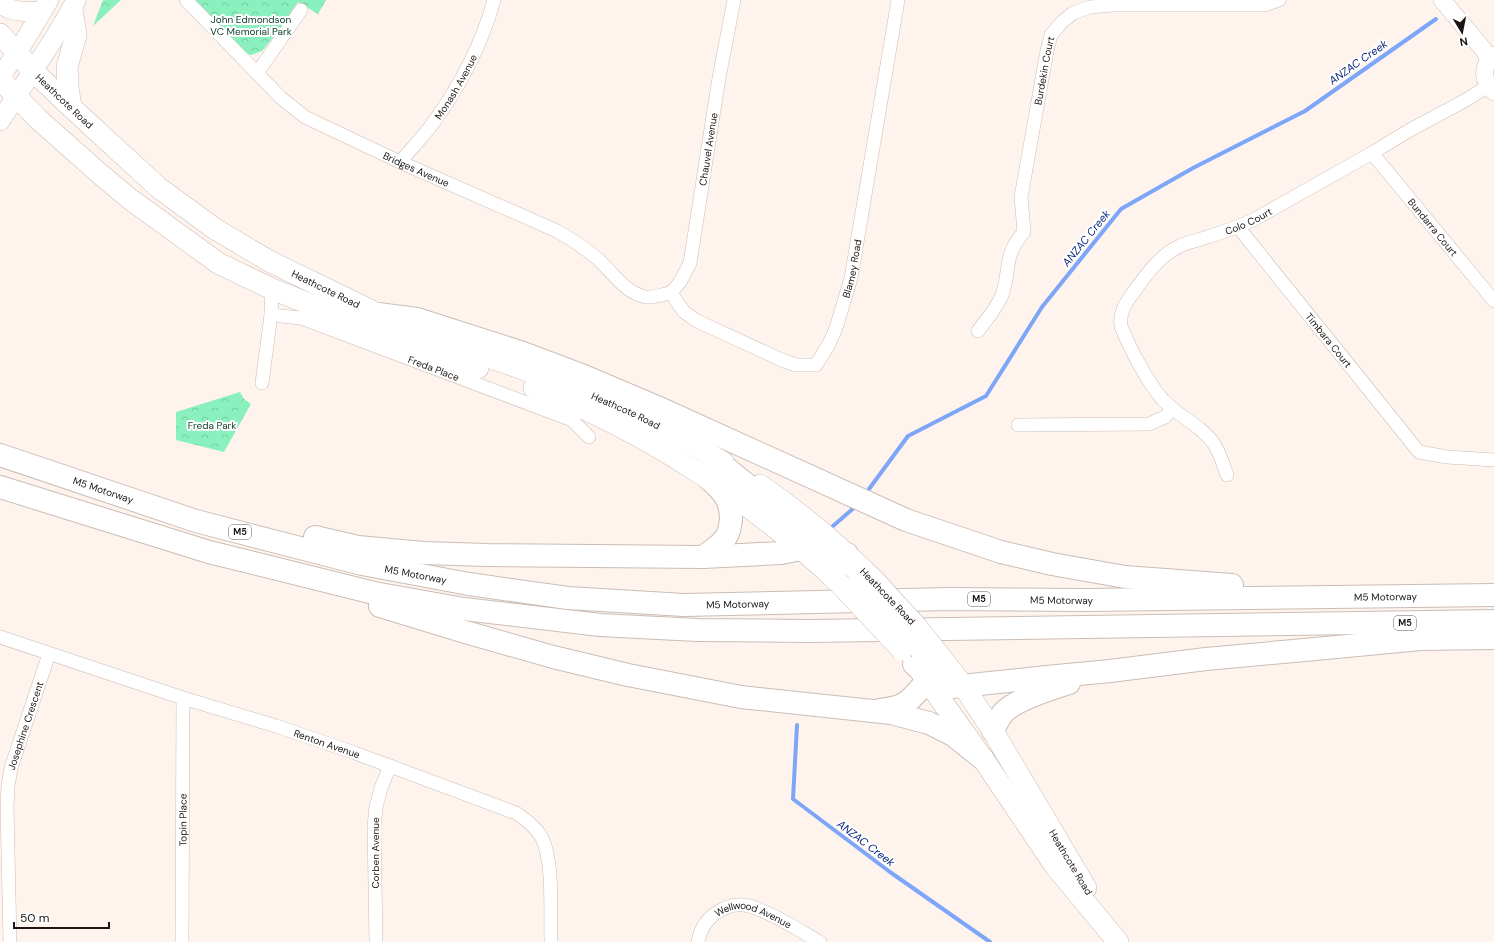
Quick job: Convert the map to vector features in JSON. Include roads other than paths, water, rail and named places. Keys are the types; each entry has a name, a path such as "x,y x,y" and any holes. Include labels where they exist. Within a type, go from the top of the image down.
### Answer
{"highway":[{"path":"378,314 417,319 523,353 584,376 657,406 906,520 1001,552 1052,564 1125,577 1215,584 1492,595"},
{"path":"708,453 822,548 857,581 909,635 922,662 944,686 952,688 1047,676 1110,671 1214,659 1420,639 1494,638"},
{"path":"8,458 102,478 232,518 358,547 424,553 487,555 703,557 781,553 801,549 822,548 847,554"},
{"name":"M5 Motorway","path":"8,458 196,521 362,564 469,584 568,598 684,605 948,599 1087,600 1492,595"},
{"path":"703,557 722,542 727,536 730,528 731,515 729,501 723,492 708,478"},
{"name":"M5","path":"0,487 208,552 374,593 480,612 600,625 697,630 809,631 1494,621"},
{"path":"208,552 462,631 628,675 741,697 891,713 929,723 953,735 983,759"},
{"path":"869,711 895,708 906,704 922,662"},
{"path":"993,731 1004,712 1012,706 1054,688 1110,671"}],"main road":[{"path":"0,4 18,12 27,13 46,5"},
{"path":"0,78 18,53 46,5"},
{"path":"0,121 17,97 74,5"},
{"path":"71,107 67,67 76,35 74,5"},
{"name":"Heathcote Road","path":"0,34 33,70 71,107 159,188 216,229 269,261 378,314 438,339 588,393 634,413 708,453 789,504 847,554 857,581"},
{"name":"Heathcote Road","path":"0,78 38,119 130,199 218,263 272,289 435,354 551,394 622,428 708,478 758,513 801,549 857,581"},
{"name":"Heathcote Road","path":"922,662 983,759 1055,866 1118,942"},
{"name":"Heathcote Road","path":"964,687 993,731 1118,942"}],"street":[{"name":"Bridges Avenue","path":"186,0 281,98 305,117 400,162 557,230 578,243 598,259 635,294 647,297 671,293"},
{"name":"Monash Avenue","path":"400,162 433,124 453,94 469,66 494,0"},
{"name":"Chauvel Avenue","path":"671,293 680,282 690,263 719,78 734,0"},
{"name":"Blamey Road","path":"671,293 684,312 697,321 784,361 796,365 816,365 829,344 836,328 851,278 898,0"},
{"name":"Burdekin Court","path":"978,331 1002,295 1011,250 1016,240 1024,232 1021,197 1047,51 1051,35 1061,23 1073,13 1090,7 1265,5 1279,0"},
{"path":"1442,0 1483,49 1492,57 1484,71 1485,79 1491,89"},
{"path":"257,73 301,10"},
{"name":"Colo Court","path":"1227,475 1213,443 1202,431 1172,409 1156,392 1124,334 1120,319 1121,311 1144,277 1163,257 1180,246 1238,228 1410,130 1466,100 1491,89"},
{"name":"Bundarra Court","path":"1372,153 1494,301"},
{"name":"Timbara Court","path":"1238,228 1419,452 1447,457 1494,460"},
{"path":"262,383 271,315 272,289"},
{"name":"Freda Place","path":"271,315 301,318 572,420 589,437"},
{"path":"1018,425 1149,424 1164,417 1172,409"},
{"name":"Renton Avenue","path":"0,637 183,698 276,726 390,766 516,813 530,822 542,837 547,849 550,866 551,942"},
{"name":"Josephine Crescent","path":"10,942 4,862 10,768 49,654"},
{"name":"Topin Place","path":"182,942 183,698"},
{"name":"Corben Avenue","path":"376,942 375,814 381,788 390,766"},
{"name":"Wellwood Avenue","path":"698,942 702,928 706,921 714,914 722,909 744,905 766,913 820,942"}],"waterway":[{"name":"ANZAC Creek","path":"869,489 908,436 986,396 1042,307 1121,209 1193,168 1305,111 1436,19"},
{"name":"ANZAC Creek","path":"833,526 856,506"},
{"name":"ANZAC Creek","path":"797,725 793,799 890,872 990,942"}],"park label":[{"name":"John Edmondson VC Memorial Park","path":"251,24"},
{"name":"Freda Park","path":"212,425"}]}
